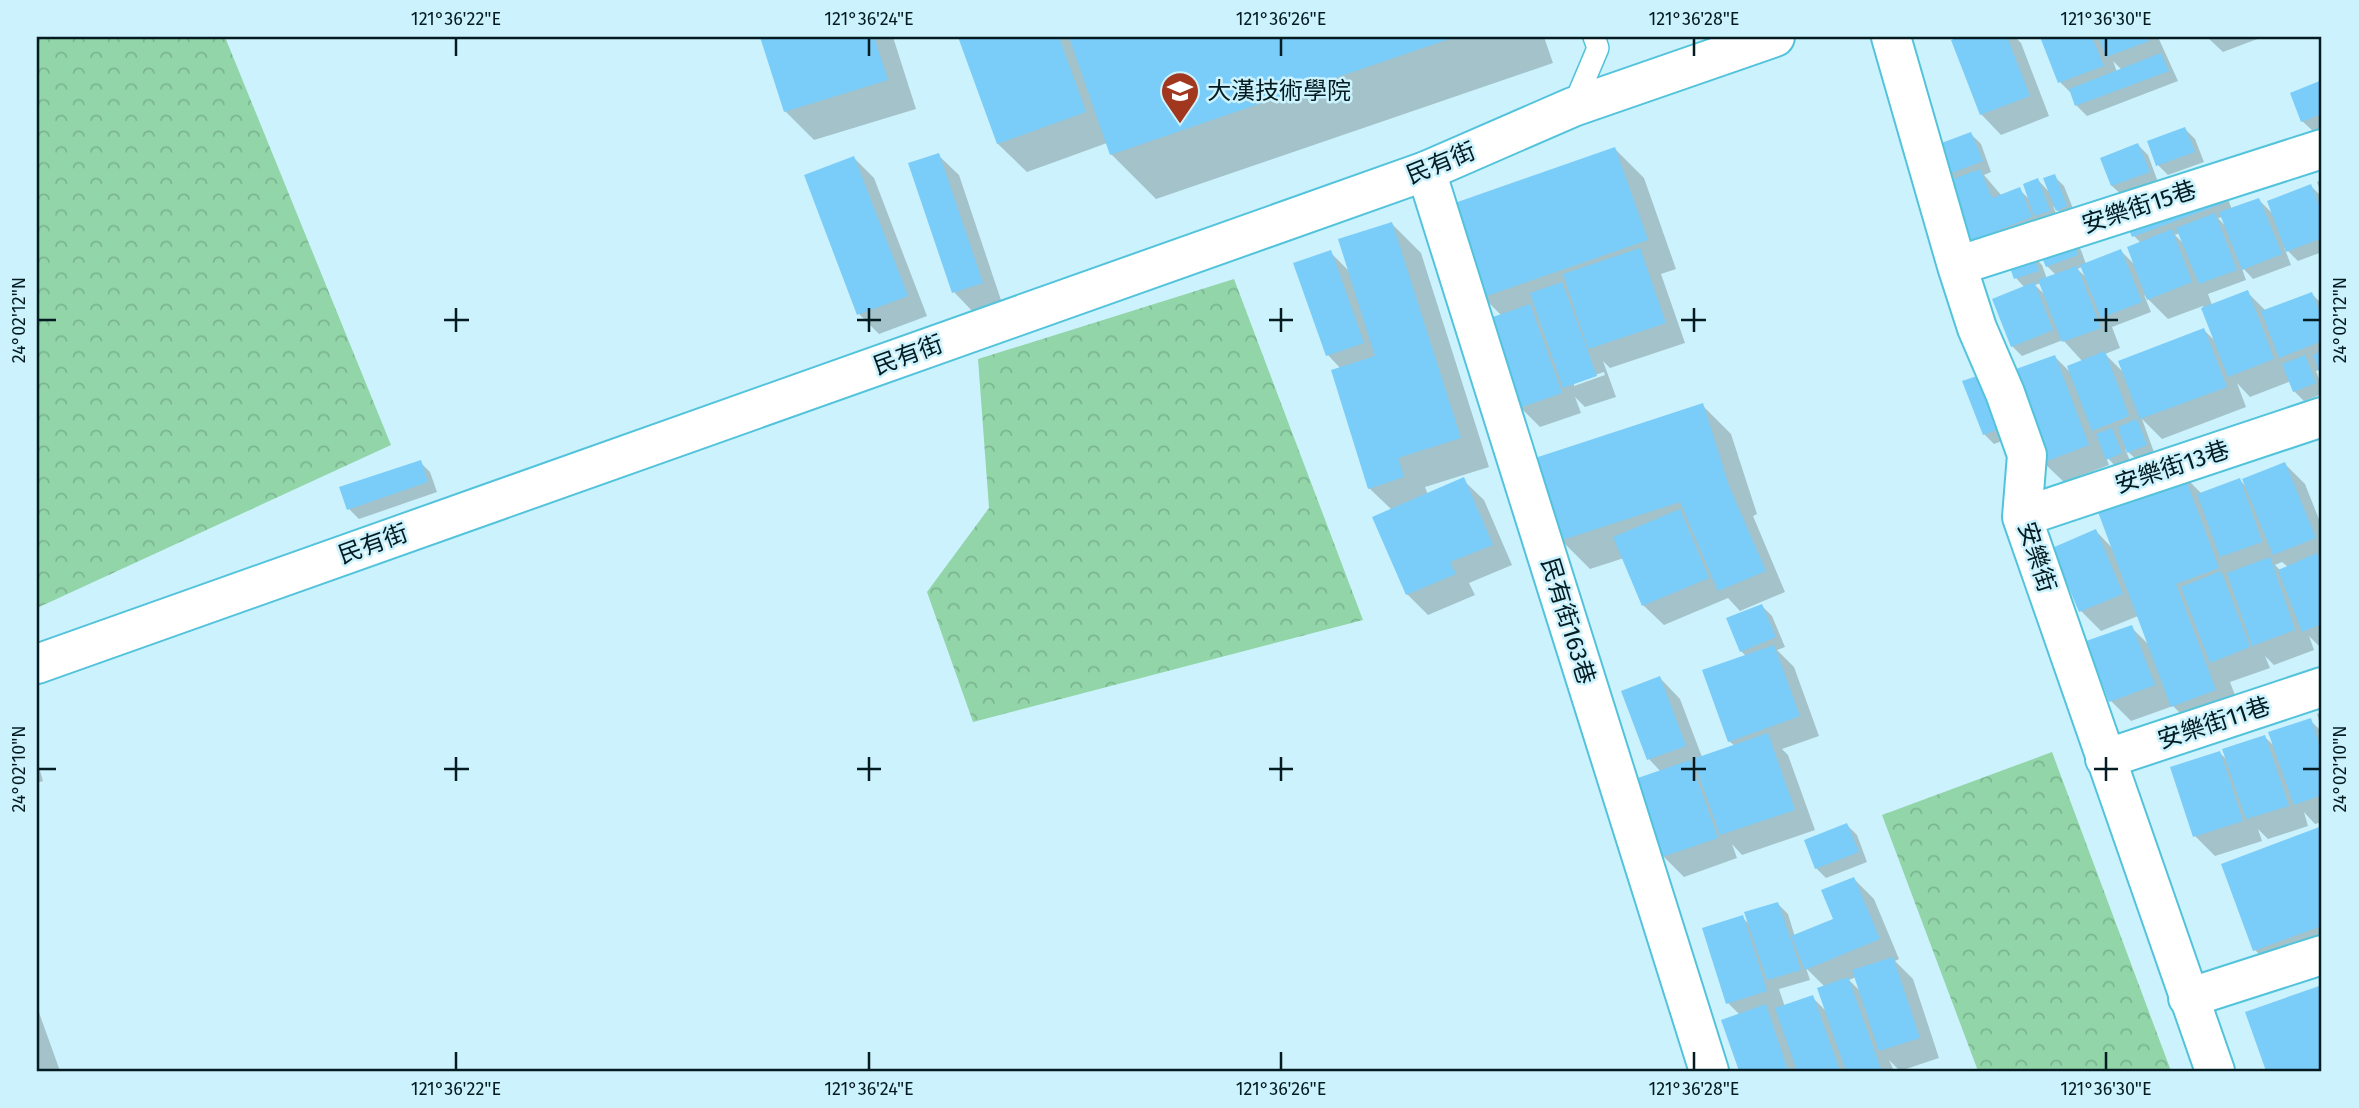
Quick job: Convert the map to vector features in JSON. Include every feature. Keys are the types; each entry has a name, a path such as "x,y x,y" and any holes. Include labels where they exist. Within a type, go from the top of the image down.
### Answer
{"street":[{"name":"民有街","path":"37,664 1426,171 1573,107 1775,37"},
{"name":"安樂街","path":"1891,37 1956,266 1977,328 2005,393 2027,455 2022,517 2188,998 2216,1071"},
{"name":"安樂街15巷","path":"1956,266 2322,149"},
{"name":"民有街163巷","path":"1426,171 1709,1071"},
{"name":"安樂街13巷","path":"2022,517 2322,417"},
{"name":"安樂街11巷","path":"2105,759 2322,687"},
{"path":"2188,998 2322,955"}],"lane":[{"path":"1573,107 1598,48 1594,37"}],"green space":[{"path":"37,37 225,37 391,445 37,608"},
{"path":"1234,279 1363,620 973,722 927,592 989,508 978,359"},
{"path":"2052,752 2171,1071 1978,1071 1882,815"}],"building":[{"path":"760,37 874,37 888,80 784,112"},
{"path":"958,37 1059,37 1086,112 997,144"},
{"path":"1069,37 1455,37 1110,155"},
{"path":"1960,37 2007,37 2030,96 1980,115 1951,40"},
{"path":"2040,37 2092,37 2104,66 2058,83"},
{"path":"2099,37 2147,37 2149,41 2106,57"},
{"path":"2161,53 2169,71 2075,106 2069,89"},
{"path":"2322,80 2322,114 2301,122 2290,93"},
{"path":"2185,127 2195,152 2156,166 2147,141"},
{"path":"1971,132 1983,161 1939,178 1928,148"},
{"path":"2138,143 2150,172 2111,186 2100,158"},
{"path":"1615,147 1648,240 1481,298 1449,205"},
{"path":"939,153 983,283 952,293 908,163"},
{"path":"854,156 908,296 857,315 804,175"},
{"path":"1980,169 1992,198 2020,187 2032,217 1963,244 1940,184"},
{"path":"2055,174 2067,206 2056,211 2043,178"},
{"path":"2038,178 2050,211 2034,216 2023,184"},
{"path":"2217,184 2224,203 2132,237 2125,220"},
{"path":"2311,184 2322,212 2322,238 2286,252 2267,201"},
{"path":"2259,198 2282,254 2242,270 2219,212"},
{"path":"2215,213 2237,270 2199,284 2176,228"},
{"path":"1392,222 1461,438 1398,458 1404,477 1368,489 1331,370 1375,356 1338,239"},
{"path":"2172,229 2192,282 2147,300 2127,247"},
{"path":"2072,238 2078,255 2046,267 2039,251"},
{"path":"1640,248 1666,323 1588,349 1563,274"},
{"path":"2121,249 2142,302 2101,318 2080,265"},
{"path":"1331,250 1364,343 1326,356 1293,263"},
{"path":"2032,253 2039,271 2014,279 2008,262"},
{"path":"2077,266 2101,328 2062,342 2038,280"},
{"path":"1562,282 1597,376 1563,388 1530,293"},
{"path":"2034,282 2053,330 2011,347 1992,299"},
{"path":"2248,290 2274,359 2228,377 2201,308"},
{"path":"2312,292 2322,318 2322,341 2279,358 2261,311"},
{"path":"1530,304 1562,393 1519,408 1487,319"},
{"path":"2204,328 2227,387 2140,419 2118,361"},
{"path":"2105,351 2129,416 2092,431 2067,366"},
{"path":"2322,351 2322,379 2313,355"},
{"path":"2055,355 2089,445 2042,463 2008,372"},
{"path":"2305,355 2316,383 2293,392 2282,364"},
{"path":"1980,375 2001,428 1983,435 1962,381"},
{"path":"1703,403 1729,486 1766,571 1718,591 1680,502 1559,541 1532,459"},
{"path":"2137,419 2147,445 2127,453 2118,427"},
{"path":"2112,428 2122,453 2106,460 2096,434"},
{"path":"421,460 428,482 347,510 339,487"},
{"path":"2285,462 2316,538 2273,555 2242,479"},
{"path":"2183,472 2219,568 2176,584 2216,690 2171,707 2095,504"},
{"path":"1464,477 1493,545 1450,562 1456,574 1406,595 1372,517"},
{"path":"2240,478 2262,542 2220,557 2197,494"},
{"path":"1680,509 1709,578 1642,606 1613,537"},
{"path":"2096,529 2123,594 2079,612 2052,548"},
{"path":"2317,553 2322,566 2322,624 2302,632 2278,570"},
{"path":"2270,557 2295,630 2252,646 2227,573"},
{"path":"2221,571 2250,647 2210,663 2181,587"},
{"path":"1762,604 1776,637 1740,652 1726,618"},
{"path":"2132,625 2155,685 2109,702 2086,641"},
{"path":"1774,645 1800,716 1728,742 1702,670"},
{"path":"1660,676 1686,746 1647,760 1621,691"},
{"path":"2311,718 2322,753 2322,795 2294,805 2268,732"},
{"path":"1768,733 1795,810 1720,835 1693,759"},
{"path":"2265,735 2289,806 2246,819 2222,749"},
{"path":"2220,751 2243,821 2193,837 2170,767"},
{"path":"1690,760 1718,838 1662,857 1635,779"},
{"path":"1847,823 1859,852 1815,869 1804,840"},
{"path":"2322,826 2322,900 2319,902 2322,926 2253,951 2221,864"},
{"path":"1854,877 1880,939 1805,970 1791,936 1833,919 1821,890"},
{"path":"1778,902 1801,970 1767,980 1744,912"},
{"path":"1743,915 1767,991 1726,1004 1702,928"},
{"path":"1893,957 1920,1038 1879,1051 1852,970"},
{"path":"1848,977 1881,1069 1875,1071 1846,1071 1817,988"},
{"path":"2322,985 2322,1071 2266,1071 2245,1012"},
{"path":"1813,995 1840,1071 1797,1071 1775,1008"},
{"path":"1766,1004 1788,1071 1739,1071 1721,1020"}],"place":[{"name":"大漢技術學院","path":"1180,125"}]}
